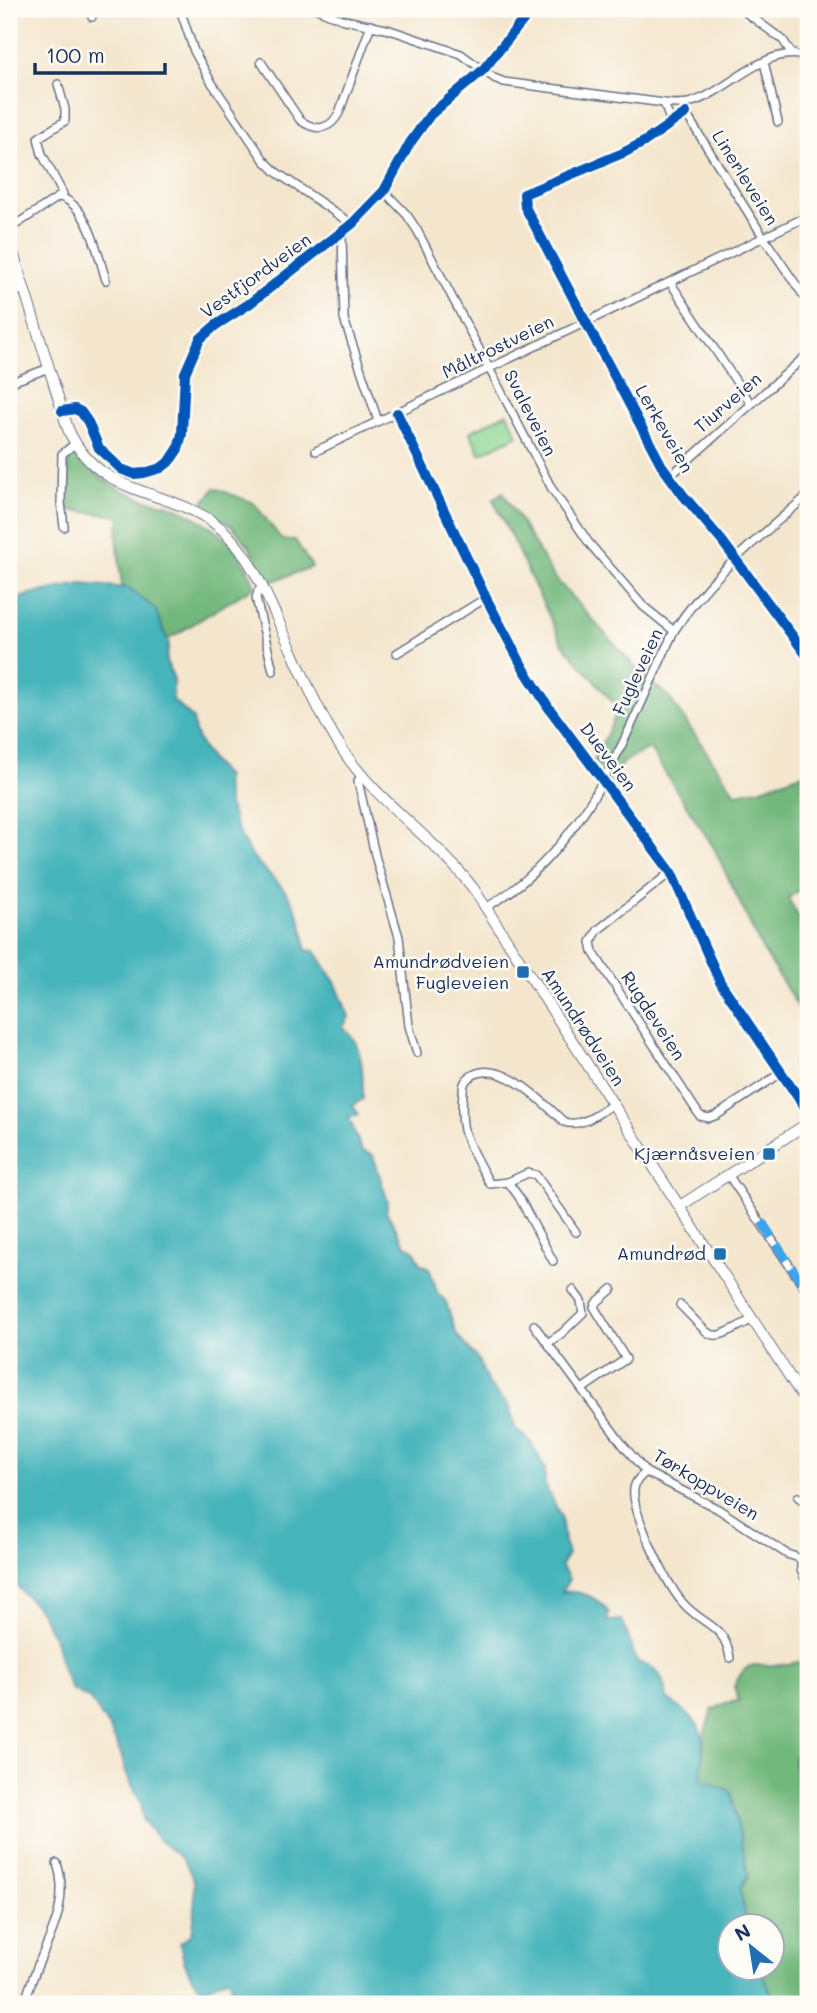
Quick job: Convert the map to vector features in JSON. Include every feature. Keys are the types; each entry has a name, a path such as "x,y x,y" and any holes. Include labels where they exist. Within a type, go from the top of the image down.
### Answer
{"main road":[{"name":"Amundrødveien","path":"9,240 62,411 76,443 93,465 113,480 191,509 214,523 248,559 331,731 361,775 452,861 487,907 808,1405"},
{"path":"680,1206 808,1123"}],"street":[{"path":"180,9 194,51 210,80 264,160 276,172 352,224"},
{"name":"Vestfjordveien","path":"62,411 75,409 81,412 99,448 121,469 134,474 144,473 161,468 170,461 178,449 182,434 185,373 200,340 216,325 342,234 384,191 430,116 483,70 532,9"},
{"path":"741,9 783,40 792,54"},
{"path":"320,10 341,19 371,25 461,54 494,78 513,83 664,103 681,104 709,94 764,62 792,54 808,57"},
{"path":"261,62 300,120 308,126 325,128 334,122 339,113 371,25"},
{"path":"764,62 778,122"},
{"path":"9,229 60,197 63,190 42,154 38,138 65,121 65,109 58,84"},
{"path":"664,103 671,123 686,113"},
{"name":"Linerleveien","path":"681,104 808,302"},
{"name":"Lerkeveien","path":"671,123 623,153 524,194 525,207 669,477 736,558 808,657"},
{"name":"Svaleveien","path":"384,191 417,230 542,471 580,532 643,606 674,631"},
{"path":"60,197 70,201 86,224 96,245 106,280"},
{"name":"Måltrostveien","path":"316,451 808,216"},
{"path":"342,234 344,319 378,421"},
{"path":"670,282 751,404"},
{"path":"9,296 24,288"},
{"name":"Tiurveien","path":"669,477 808,354"},
{"path":"9,383 49,368"},
{"name":"Dueveien","path":"397,413 486,598 532,682 671,872 717,978 808,1112"},
{"path":"64,527 61,503 62,454 76,443"},
{"name":"Fugleveien","path":"487,907 509,893 549,856 574,826 604,781 674,631 696,599 736,558 808,495"},
{"path":"263,587 256,598 273,671"},
{"path":"397,653 486,598"},
{"name":"Amundrødveien","path":"361,775 358,781 376,859 399,937 409,1026 417,1053"},
{"name":"Rugdeveien","path":"671,872 598,930 591,942 593,952 700,1116 709,1118 717,1115 781,1073"},
{"path":"576,1232 536,1175 528,1173 508,1182 490,1184 464,1128 463,1085 468,1077 480,1071 499,1074 531,1092 564,1122 571,1124 585,1121 614,1103"},
{"path":"729,1176 808,1293"},
{"path":"508,1182 519,1197 552,1261"},
{"path":"582,1389 626,1359 594,1307 612,1289"},
{"path":"549,1342 583,1313 581,1301 573,1290"},
{"path":"680,1305 713,1336 724,1335 753,1318"},
{"name":"Tørkoppveien","path":"534,1325 623,1446 646,1472 718,1509 780,1550 805,1560 801,1570 808,1586"},
{"path":"646,1472 637,1481 634,1494 658,1562 674,1592 684,1604 726,1638 730,1658"},
{"path":"798,1497 808,1504"},
{"path":"25,2004 28,1989 59,1912 63,1893 57,1863"}],"green space":[{"path":"507,413 518,435 480,454 470,432"},
{"path":"74,448 97,474 114,486 146,500 182,510 220,533 241,557 255,586 167,640 155,609 129,588 122,587 117,536 120,516 68,510 68,455"},
{"path":"215,488 254,503 282,540 295,540 312,567 268,583 249,546 232,526 200,507"},
{"path":"503,492 554,577 643,676 668,696 735,793 759,789 805,773 808,778 808,884 788,898 808,934 808,1023 761,947 714,848 649,748 622,763 612,782 594,760 619,709 562,643 493,499"},
{"path":"808,1660 808,1709 794,1763 802,1809 808,1823 808,2004 776,2004 766,1982 786,1982 786,1912 744,1912 740,1889 701,1779 704,1736 712,1710 726,1703 739,1701 734,1687 747,1667"}],"water":[{"path":"81,584 129,588 155,609 169,644 166,661 174,679 172,699 193,719 196,735 204,750 226,776 229,807 243,841 253,857 290,898 301,923 306,950 315,951 336,984 349,1017 343,1027 359,1050 363,1099 353,1105 358,1115 349,1118 362,1151 373,1155 388,1202 386,1211 405,1244 415,1251 420,1263 429,1268 438,1294 445,1300 457,1335 479,1361 488,1384 509,1406 515,1428 531,1442 545,1469 545,1485 561,1516 568,1554 561,1565 569,1579 562,1592 589,1596 605,1607 609,1613 607,1621 622,1620 637,1662 651,1667 659,1674 667,1699 690,1717 701,1732 701,1779 731,1791 748,1875 740,1889 744,1912 716,1912 716,1982 766,1982 776,2004 212,2004 212,1999 233,1986 228,1977 202,1991 187,1969 180,1943 192,1934 195,1913 194,1881 183,1859 161,1842 143,1820 141,1803 126,1773 110,1729 90,1699 72,1690 62,1668 55,1639 40,1611 9,1577 9,603 30,594"}],"marked path":[{"path":"762,1222 808,1293"}],"cycle path":[{"path":"62,411 75,409 81,412 99,448 121,469 134,474 144,473 161,468 170,461 178,449 182,434 185,373 200,339 352,224 384,191 410,143 430,115 483,70 532,9"},
{"path":"686,113 623,153 524,194 525,207 662,466 722,541 808,657"},
{"path":"397,413 486,598 524,669 549,708 671,872 720,982 808,1112"}],"place":[{"name":"Amundrødveien Fugleveien","path":"523,972"},
{"name":"Kjærnåsveien","path":"769,1154"},
{"name":"Amundrød","path":"720,1254"}]}
